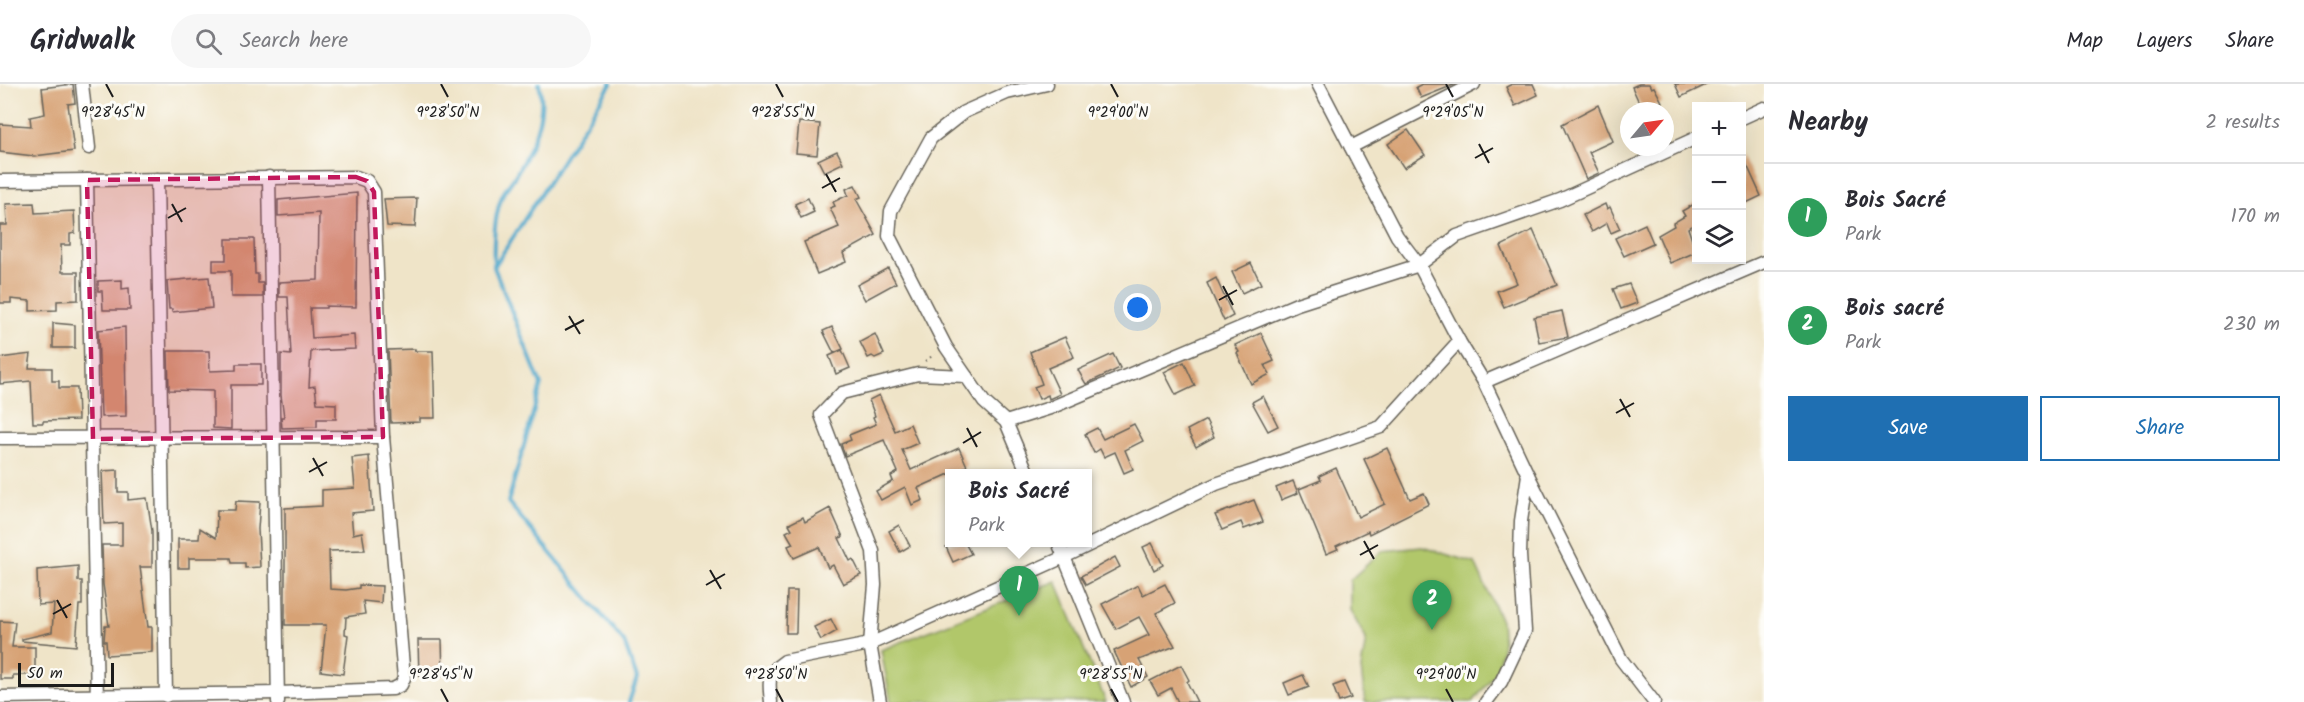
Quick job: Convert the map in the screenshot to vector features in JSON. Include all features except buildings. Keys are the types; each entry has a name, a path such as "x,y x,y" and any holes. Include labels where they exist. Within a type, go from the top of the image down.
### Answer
{"street":[{"path":"82,84 89,148"},
{"path":"1026,469 1006,422 984,402 946,347 889,236 891,211 931,138 964,111 1007,93 1047,84"},
{"path":"1318,84 1396,236 1419,265 1459,341 1485,382 1528,475 1621,659 1654,702"},
{"path":"1351,147 1474,84"},
{"path":"1746,116 1764,108"},
{"path":"1006,422 1050,408 1297,304 1419,265 1457,236 1560,200 1692,140"},
{"path":"269,177 278,698"},
{"path":"0,181 269,177 356,177 367,181 374,192 383,437 404,678 400,685 393,689 278,698 0,697"},
{"path":"157,179 166,696"},
{"path":"87,180 97,699"},
{"path":"1485,382 1764,262"},
{"path":"1092,544 1216,484 1381,427 1459,341"},
{"path":"880,702 870,644 875,585 873,551 821,415 842,393 918,374 966,376"},
{"path":"0,438 383,437"},
{"path":"1486,702 1501,682 1525,631 1520,555 1521,521 1528,475"},
{"path":"1060,547 1123,702"},
{"path":"771,702 769,678 774,668 785,661 870,644 1085,547"}],"path":[{"path":"918,374 925,361 946,347"}],"highlighted area":[{"path":"356,177 367,181 374,192 383,437 93,439 87,180"}],"green space":[{"path":"1422,547 1475,563 1501,621 1503,643 1497,671 1473,702 1365,702 1361,669 1366,639 1350,610 1350,580 1382,551"},
{"path":"1056,581 1106,702 891,702 881,650"}],"waterway":[{"path":"494,265 497,212 502,196 521,166 536,132 541,108 539,84"},
{"path":"611,84 494,267 541,385 508,502 624,642 637,678 629,702"}],"place":[{"name":"Bois Sacré","path":"1019,616"},
{"name":"Bois sacré","path":"1432,630"}]}
